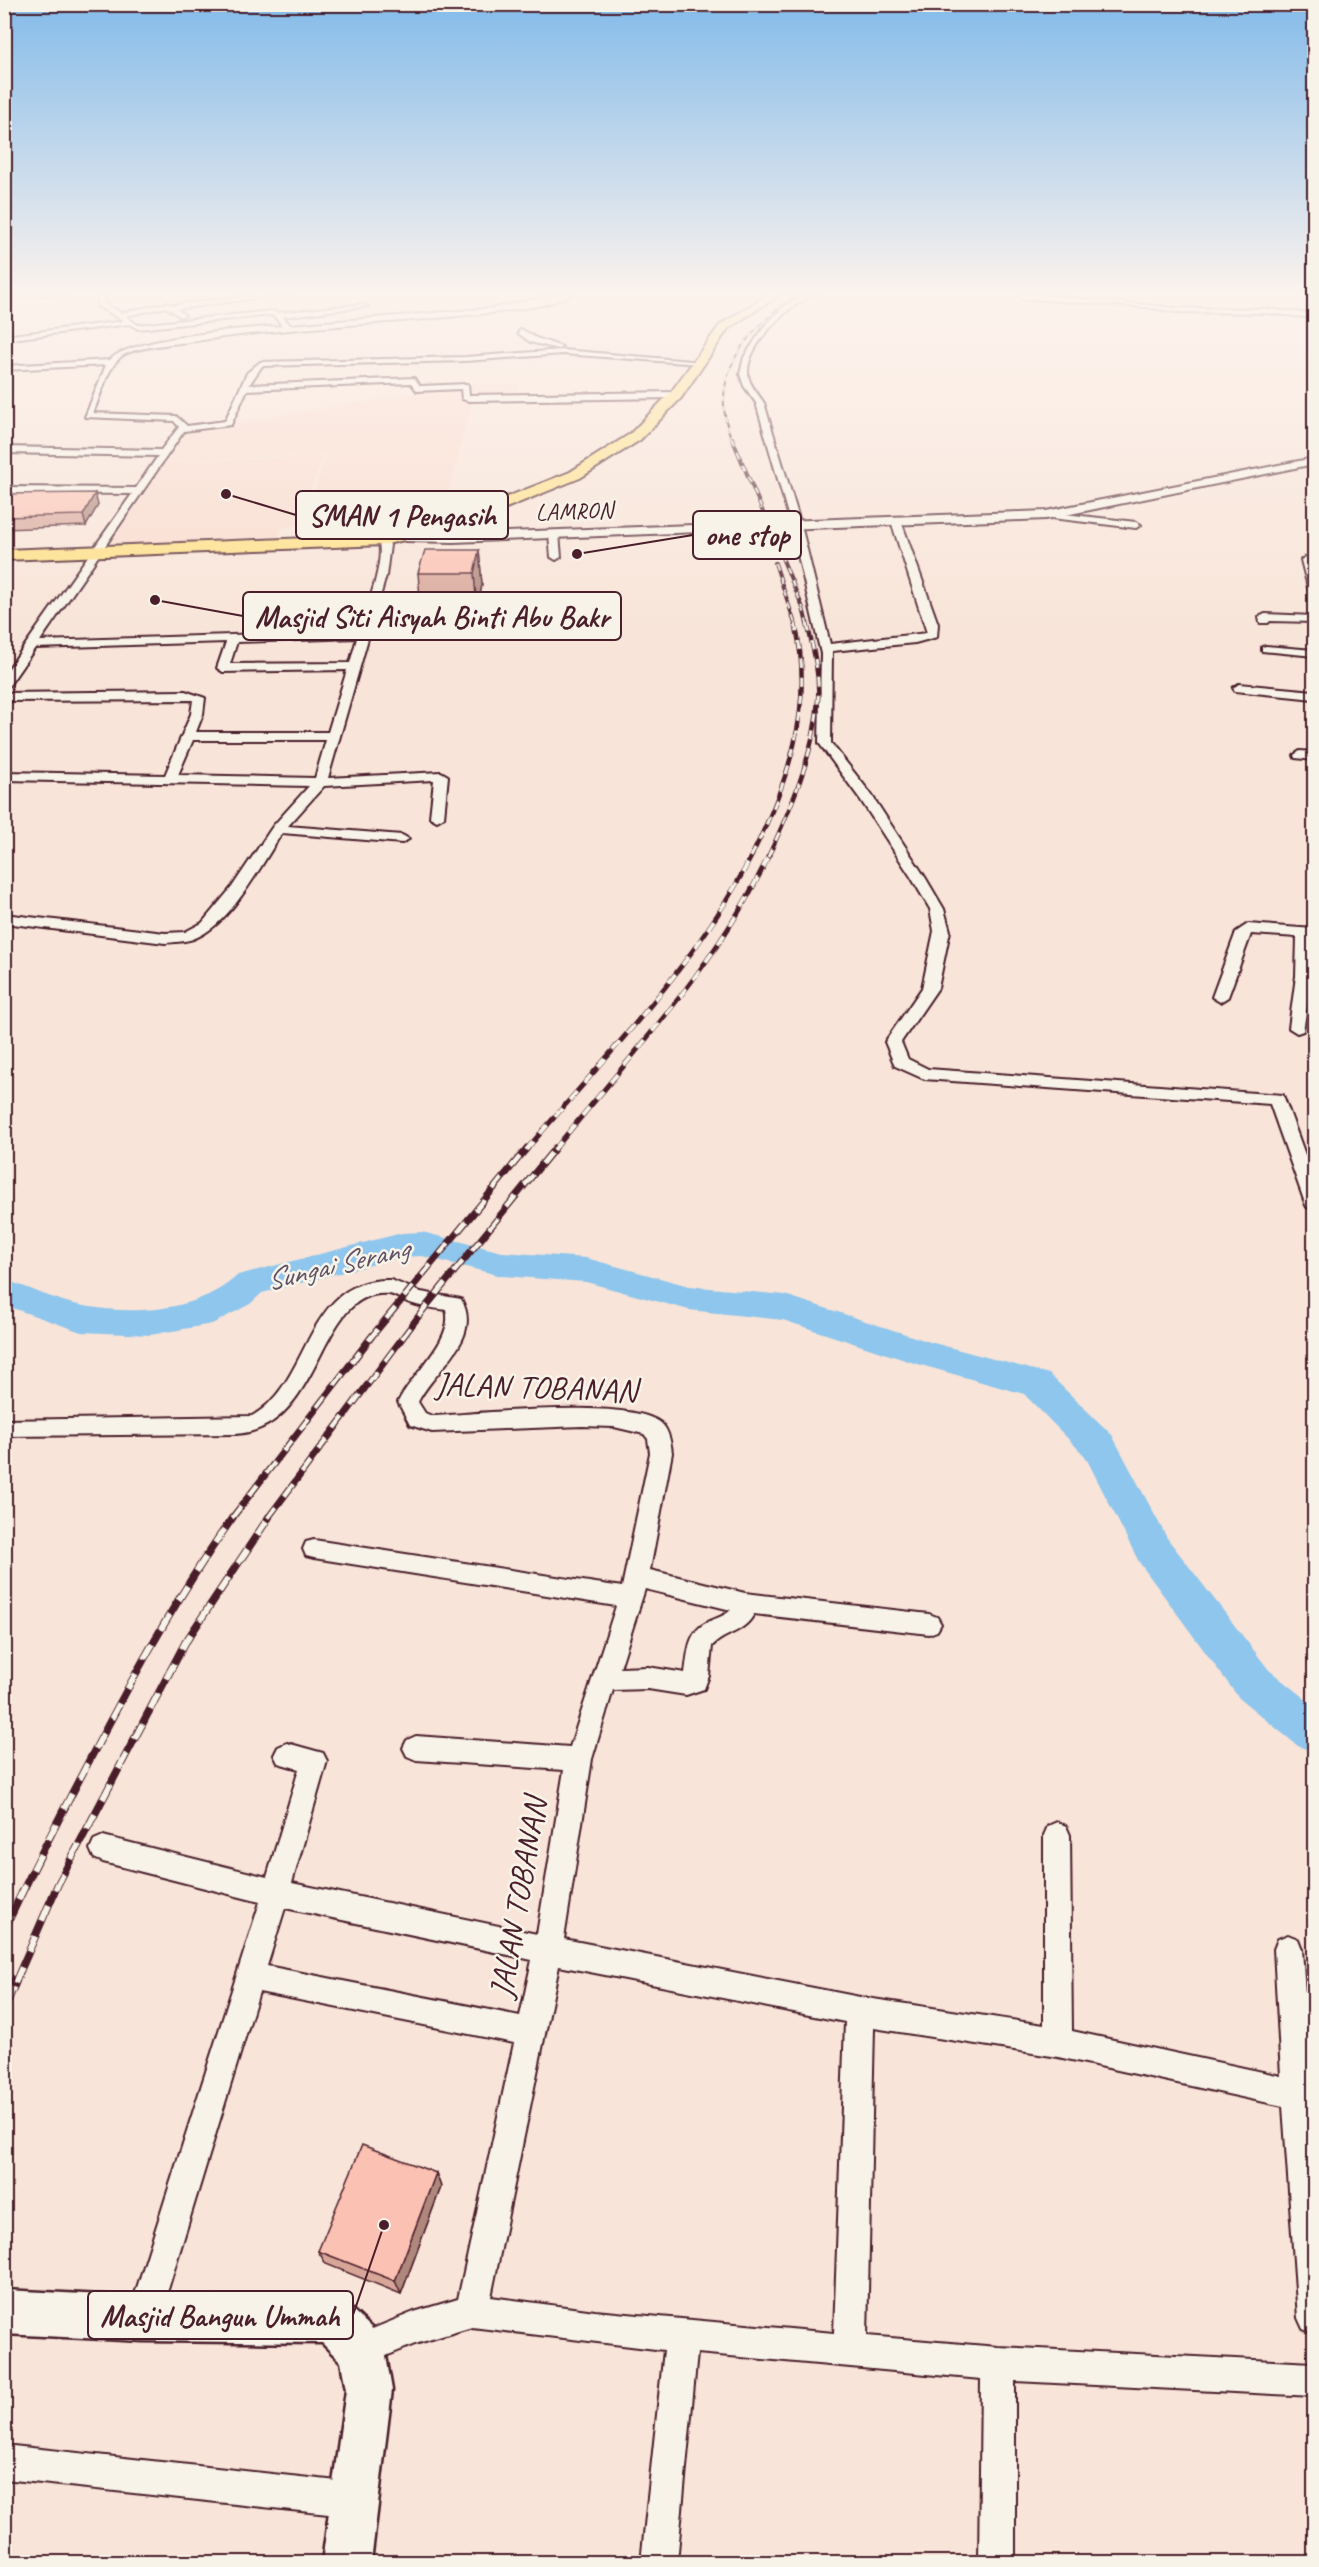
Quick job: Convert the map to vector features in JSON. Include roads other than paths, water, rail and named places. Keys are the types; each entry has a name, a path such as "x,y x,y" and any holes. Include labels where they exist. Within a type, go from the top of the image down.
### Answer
{"main road":[{"path":"4,555 383,540 405,537 434,530 575,475 635,437 662,413"},
{"path":"434,530 453,538"},
{"path":"4,2312 143,2319 331,2321 362,2350 369,2390 347,2562"}],"street":[{"path":"89,413 88,416 176,419 185,428"},
{"path":"4,684 100,550 181,429 228,423 233,413"},
{"path":"762,413 790,525 825,648 825,743 866,797 918,877 937,909 942,931 930,988 893,1042 901,1062 924,1074 1277,1099 1314,1203"},
{"path":"4,450 164,453"},
{"path":"1046,515 1314,461"},
{"path":"4,490 140,491"},
{"path":"790,525 1046,515 1136,525"},
{"path":"825,648 915,640 933,635 932,624 896,521"},
{"name":"LAMRON","path":"405,537 453,538 746,527"},
{"path":"554,534 556,556"},
{"path":"4,918 165,938 188,936 207,926 237,890 278,829 320,782 381,576 385,545 383,540"},
{"path":"1306,560 1314,591"},
{"path":"1264,621 1265,617 1273,615 1314,618"},
{"path":"4,655 30,650 364,634"},
{"path":"232,640 223,668 354,666"},
{"path":"1266,649 1314,653"},
{"path":"1239,688 1314,695"},
{"path":"4,697 194,696 200,702 189,736 170,780"},
{"path":"189,736 332,736"},
{"path":"1300,755 1314,756"},
{"path":"4,776 320,782 441,776 437,818"},
{"path":"278,829 402,839"},
{"path":"1220,997 1244,932 1255,929 1310,933 1309,977 1298,1028"},
{"name":"JALAN TOBANAN","path":"4,1428 241,1426 263,1421 284,1403 331,1316 347,1299 370,1290 390,1287 418,1298 454,1304 458,1312 459,1322 453,1336 427,1376 411,1393 408,1402 417,1419 432,1424 596,1418 637,1421 651,1427 660,1438 661,1453 634,1587 579,1759 548,1950 472,2311"},
{"path":"314,1549 929,1624"},
{"path":"603,1680 648,1678 686,1684 695,1682 700,1645 704,1638 712,1630 738,1620 745,1603"},
{"path":"416,1748 579,1759"},
{"path":"143,2319 276,1893 314,1761 287,1755"},
{"path":"1057,1835 1058,2042"},
{"path":"103,1848 276,1893 548,1950 860,2011 1058,2042 1305,2096"},
{"path":"1288,1949 1305,2096 1314,2318"},
{"path":"249,1976 530,2032"},
{"path":"850,2351 860,2011"},
{"path":"362,2350 414,2328 472,2311 682,2335 998,2364 1314,2380"},
{"path":"658,2562 682,2335"},
{"path":"997,2562 998,2364"},
{"path":"4,2462 356,2500"}],"waterway":[{"name":"Sungai Serang","path":"4,1292 81,1319 150,1322 200,1315 238,1295 250,1284 402,1245 422,1244 502,1264 586,1270 689,1298 785,1308 927,1354 1036,1384 1099,1446 1153,1550 1254,1684 1314,1732"}],"tunnel":[{"path":"746,527 784,525"}],"railway":[{"path":"725,413 732,440"},
{"path":"732,438 803,608 807,624"},
{"path":"775,563 795,624"},
{"path":"752,856 786,772 800,714 802,684 795,623"},
{"path":"768,856 785,820 807,760 816,720 818,681 807,623"},
{"path":"526,1150 678,971 730,894 752,856"},
{"path":"554,1150 642,1045 698,972 748,895 768,856"},
{"path":"232,1518 372,1336 527,1148"},
{"path":"268,1518 424,1309 555,1148"},
{"path":"4,1931 50,1836 133,1679 191,1580 233,1517"},
{"path":"15,1983 58,1884 185,1643 269,1517"},
{"path":"4,2007 15,1981"}],"place":[{"name":"SMAN 1 Pengasih","path":"226,494"},
{"name":"one stop","path":"577,554"},
{"name":"Masjid Siti Aisyah Binti Abu Bakr","path":"155,600"},
{"name":"Masjid Bangun Ummah","path":"384,2225"}]}
